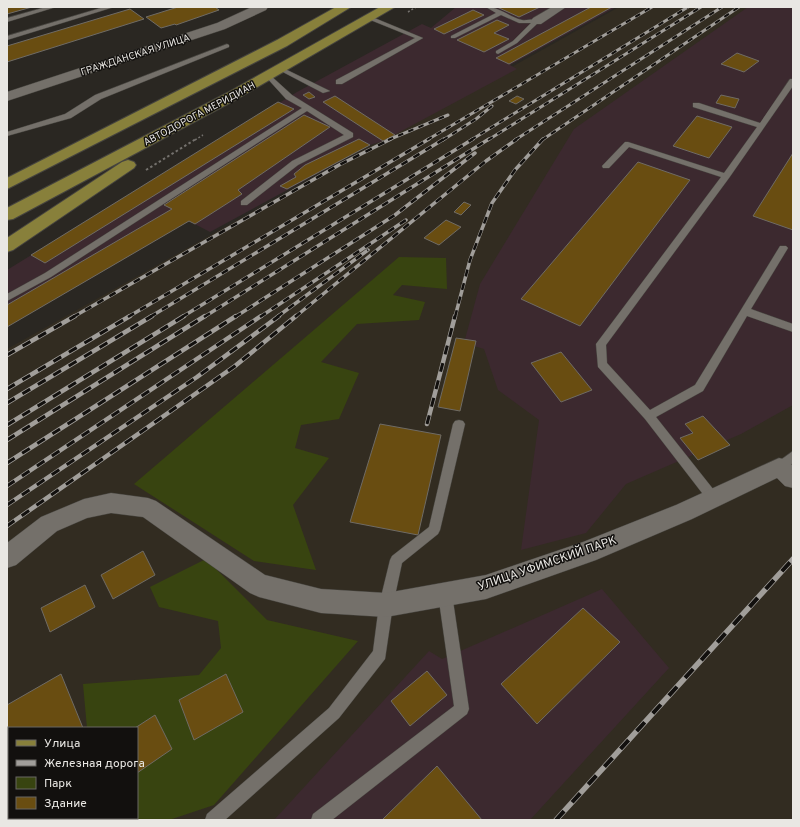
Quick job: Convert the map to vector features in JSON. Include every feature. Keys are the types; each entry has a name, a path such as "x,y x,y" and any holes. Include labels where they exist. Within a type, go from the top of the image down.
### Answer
{"main road":[{"name":"АВТОДОРОГА МЕРИДИАН","path":"7,184 282,43 345,7"},
{"name":"АВТОДОРОГА МЕРИДИАН","path":"7,215 232,96 389,7"},
{"path":"7,246 232,96"}],"street":[{"name":"ГРАЖДАНСКАЯ УЛИЦА","path":"7,97 220,26 262,7"},
{"path":"537,21 560,7"},
{"name":"УЛИЦА УФИМСКИЙ ПАРК","path":"7,557 49,524 84,509 112,503 148,508 259,585 321,601 386,605 486,587 587,552 788,467"}],"lane":[{"path":"7,20 53,7"},
{"path":"7,38 111,7"},
{"path":"489,7 521,22 537,21"},
{"path":"453,36 501,13"},
{"path":"339,82 420,38 370,18"},
{"path":"498,52 515,42 537,21"},
{"path":"7,134 68,116 98,97 227,46"},
{"path":"281,69 326,91"},
{"path":"244,203 295,163 350,135 289,97 268,76"},
{"path":"713,498 649,416 602,364 601,344 726,176 793,81"},
{"path":"696,106 761,126"},
{"path":"7,298 48,275 307,108"},
{"path":"606,166 628,144 726,176"},
{"path":"649,416 699,388 783,248"},
{"path":"745,311 793,328"},
{"path":"213,820 334,713 380,654 386,605 396,560 434,530 459,424"},
{"path":"318,820 462,709 445,594"}],"path":[{"path":"387,25 416,7"},
{"path":"141,174 207,133"}],"shaded area":[{"path":"456,7 616,7 510,65 517,69 383,141 370,145 210,232 189,221 7,327 7,270 297,92 422,24 431,28"},
{"path":"619,7 793,7 793,820 7,820 7,349"},
{"path":"748,7 793,7 793,405 741,434 626,484 586,533 521,550 539,420 498,390 484,349 464,343 480,284 574,129"},
{"path":"602,589 669,668 530,820 274,820 429,651 442,659"}],"green space":[{"path":"399,257 446,258 447,289 402,285 393,295 425,302 419,320 357,324 321,362 359,373 339,419 301,425 295,448 329,458 293,505 316,570 254,561 134,484"},
{"path":"206,559 267,620 358,641 214,805 169,820 7,820 8,810 8,819 138,819 138,727 87,727 83,684 199,675 221,648 218,621 159,607 150,587"}],"building":[{"path":"7,7 32,7 7,14"},
{"path":"178,7 215,7 219,10 176,25 161,28 146,17"},
{"path":"497,7 540,7 519,17"},
{"path":"591,7 612,7 509,64 496,58"},
{"path":"130,9 144,19 7,62 7,46"},
{"path":"473,10 484,15 444,34 434,29"},
{"path":"497,20 509,25 494,33 509,39 484,52 457,40"},
{"path":"737,53 759,61 744,72 721,64"},
{"path":"309,92 315,97 309,99 303,95"},
{"path":"721,95 739,99 735,108 716,103"},
{"path":"335,96 395,135 383,141 323,102"},
{"path":"517,96 524,99 516,104 509,101"},
{"path":"278,102 294,109 45,263 31,255"},
{"path":"304,115 330,127 238,190 242,194 195,224 189,221 7,327 7,305 172,209 164,205"},
{"path":"697,116 732,127 709,158 673,146"},
{"path":"359,139 370,145 287,189 280,186 296,177 294,174 305,165"},
{"path":"793,153 793,230 753,216"},
{"path":"638,162 690,180 580,326 521,299"},
{"path":"464,202 471,205 461,215 454,212"},
{"path":"446,220 461,227 439,245 424,238"},
{"path":"456,338 476,341 460,411 438,407"},
{"path":"561,352 592,390 561,402 531,363"},
{"path":"703,416 730,445 698,460 680,438 693,433 685,424"},
{"path":"380,424 441,435 418,535 350,522"},
{"path":"143,551 155,575 113,599 101,575"},
{"path":"85,585 95,607 50,632 41,608"},
{"path":"583,608 620,642 537,724 501,684"},
{"path":"427,671 447,695 410,726 391,701"},
{"path":"61,674 83,727 8,727 7,799 7,705"},
{"path":"226,674 243,712 194,740 179,700"},
{"path":"155,715 172,749 138,772 138,727 137,727"},
{"path":"437,766 482,820 382,820"}],"railway":[{"path":"427,140 652,7"},
{"path":"471,140 688,7"},
{"path":"488,140 701,7"},
{"path":"515,140 722,7"},
{"path":"542,140 739,7"},
{"path":"443,140 476,119 492,106"},
{"path":"388,140 448,115"},
{"path":"73,317 339,165 391,139"},
{"path":"128,317 429,139"},
{"path":"150,317 444,139"},
{"path":"182,317 473,139"},
{"path":"204,317 489,139"},
{"path":"295,317 486,161 517,139"},
{"path":"455,317 470,260 492,203 515,170 542,140"},
{"path":"235,317 395,215 475,153"},
{"path":"260,317 406,220"},
{"path":"277,317 368,250"},
{"path":"7,355 75,316"},
{"path":"7,389 130,316"},
{"path":"7,403 152,316"},
{"path":"7,425 184,316"},
{"path":"7,440 205,316"},
{"path":"7,463 236,316"},
{"path":"7,486 261,316"},
{"path":"7,505 197,377 279,316"},
{"path":"7,526 235,366 296,316"},
{"path":"427,424 455,316"},
{"path":"556,820 793,559"}]}
